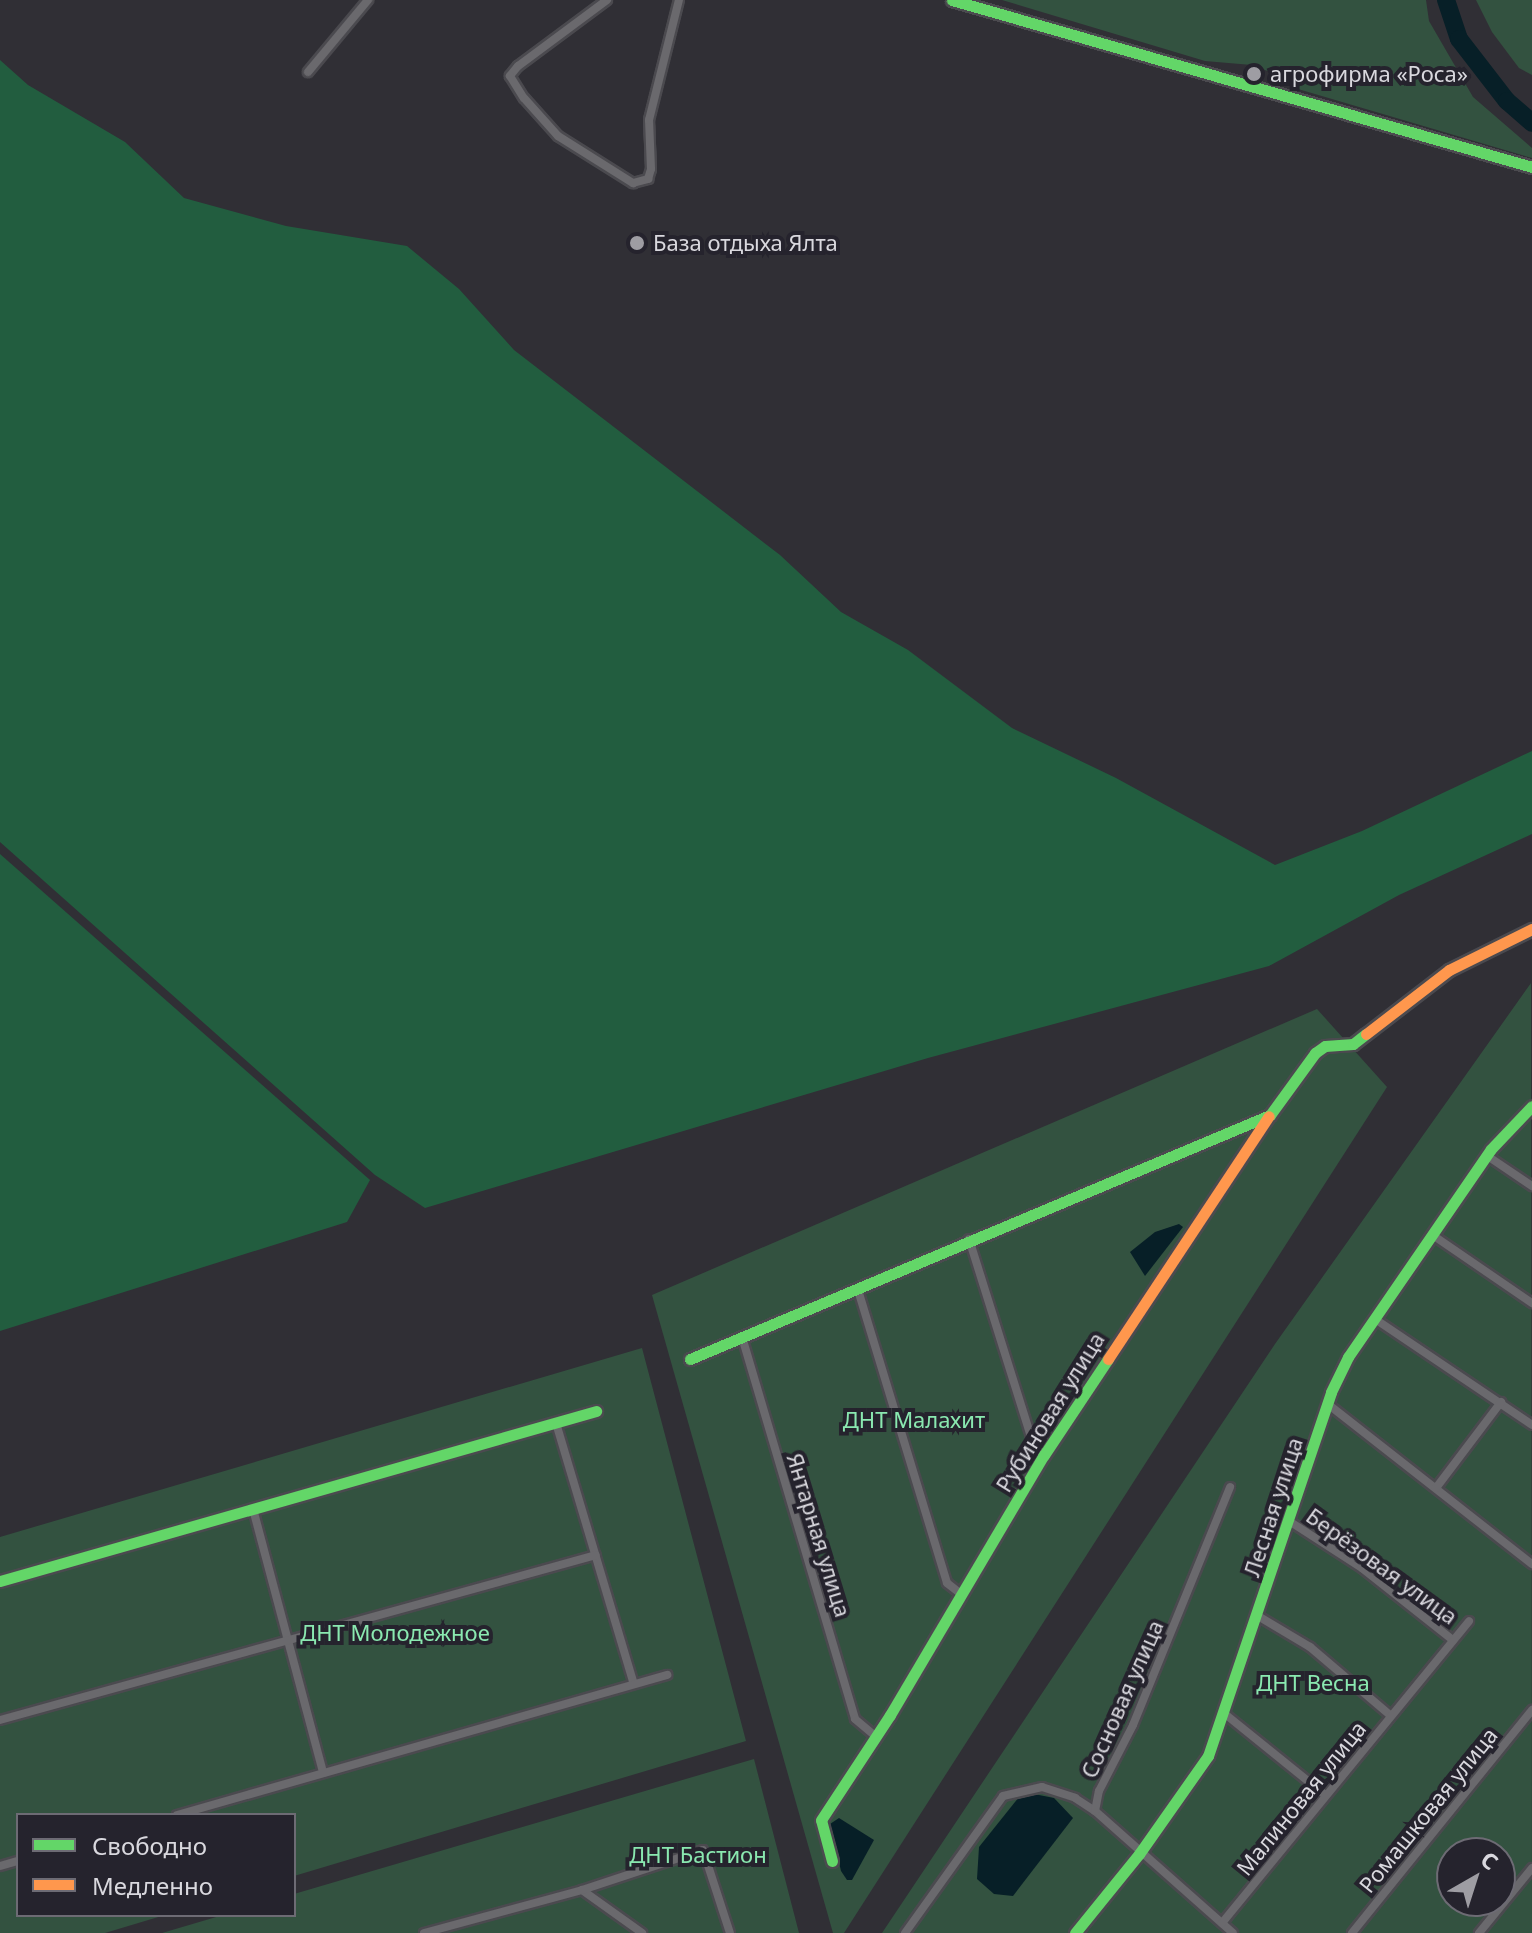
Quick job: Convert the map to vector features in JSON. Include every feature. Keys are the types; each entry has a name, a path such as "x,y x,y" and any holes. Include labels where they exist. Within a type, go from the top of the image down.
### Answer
{"street":[{"path":"308,72 368,0"},
{"path":"607,0 518,66 510,76 524,98 558,136 633,183 648,179 651,169 649,120 679,0"},
{"path":"952,0 1532,167"},
{"name":"Рубиновая улица","path":"832,1861 821,1820 1044,1455 1270,1115 1315,1053 1325,1046 1353,1044 1449,970 1532,929"},
{"name":"Лесная улица","path":"1075,1933 1139,1854 1208,1756 1348,1357 1489,1157 1491,1149 1532,1106"},
{"path":"690,1359 858,1290 969,1239 1270,1115"},
{"path":"1489,1157 1532,1186"},
{"path":"1434,1236 1532,1303"},
{"path":"969,1239 1034,1446 1044,1455"},
{"path":"858,1290 947,1583 961,1594"},
{"path":"1375,1319 1532,1425"},
{"name":"Янтарная улица","path":"742,1337 855,1719 875,1736"},
{"path":"1436,1488 1501,1402"},
{"path":"1329,1405 1532,1564"},
{"path":"0,1581 596,1411"},
{"path":"556,1423 634,1684"},
{"name":"Сосновая улица","path":"905,1933 1003,1796 1042,1787 1075,1798 1095,1811 1099,1791 1133,1725 1230,1487"},
{"path":"253,1509 323,1773"},
{"name":"Берёзовая улица","path":"1289,1521 1362,1568 1453,1640"},
{"path":"0,1720 287,1638 596,1555"},
{"path":"1258,1616 1310,1647 1391,1716"},
{"name":"Малиновая улица","path":"1222,1923 1324,1794 1469,1621"},
{"path":"184,1813 667,1675"},
{"name":"Ромашковая улица","path":"1352,1933 1532,1710"},
{"path":"1225,1714 1324,1794"},
{"path":"1095,1811 1139,1854 1233,1933"},
{"path":"424,1933 582,1890 703,1850 730,1933"},
{"path":"1479,1933 1532,1868"},
{"path":"582,1890 642,1933"}],"green space":[{"path":"1002,0 1426,0 1429,21 1473,97 1532,148 1532,158 1298,89 1283,77 1252,65 1205,61"},
{"path":"1476,0 1532,0 1532,75 1519,68 1492,32"},
{"path":"0,60 28,85 125,142 184,198 286,226 407,246 459,289 514,350 780,555 841,612 908,650 1012,728 1116,778 1275,865 1362,831 1532,751 1532,834 1399,895 1269,966 928,1058 425,1208 375,1175 0,842"},
{"path":"0,854 370,1180 347,1222 0,1331"},
{"name":"ДНТ Весна","path":"1531,983 1532,1933 882,1933 1275,1344"},
{"name":"ДНТ Малахит","path":"1317,1009 1387,1087 844,1933 833,1933 652,1295"},
{"name":"ДНТ Молодежное","path":"642,1348 746,1741 296,1875 296,1813 16,1813 16,1917 158,1917 105,1933 0,1933 0,1537"},
{"name":"ДНТ Бастион","path":"754,1759 799,1933 162,1933 216,1917 296,1917 296,1893"}],"water":[{"path":"1179,1224 1183,1227 1145,1276 1130,1252 1155,1232"},
{"path":"1034,1794 1054,1798 1073,1818 1013,1896 994,1894 977,1879 979,1847 1019,1797"},
{"path":"839,1818 874,1840 852,1880 847,1880 841,1871 830,1824"}],"waterway":[{"path":"1446,0 1459,39 1507,101 1532,123"}],"traffic: fast":[{"path":"952,0 1532,167"},
{"path":"690,1359 1270,1115 1315,1053 1325,1046 1353,1044 1366,1034"},
{"path":"1075,1933 1139,1854 1208,1756 1331,1392 1348,1357 1491,1149 1532,1106"},
{"path":"832,1861 821,1820 890,1715 1044,1455 1108,1359"},
{"path":"0,1581 596,1411"}],"traffic: slow":[{"path":"1366,1034 1449,970 1532,929"},
{"path":"1108,1359 1269,1116"}],"place":[{"name":"агрофирма «Роса»","path":"1254,74"},
{"name":"База отдыха Ялта","path":"637,243"}]}
